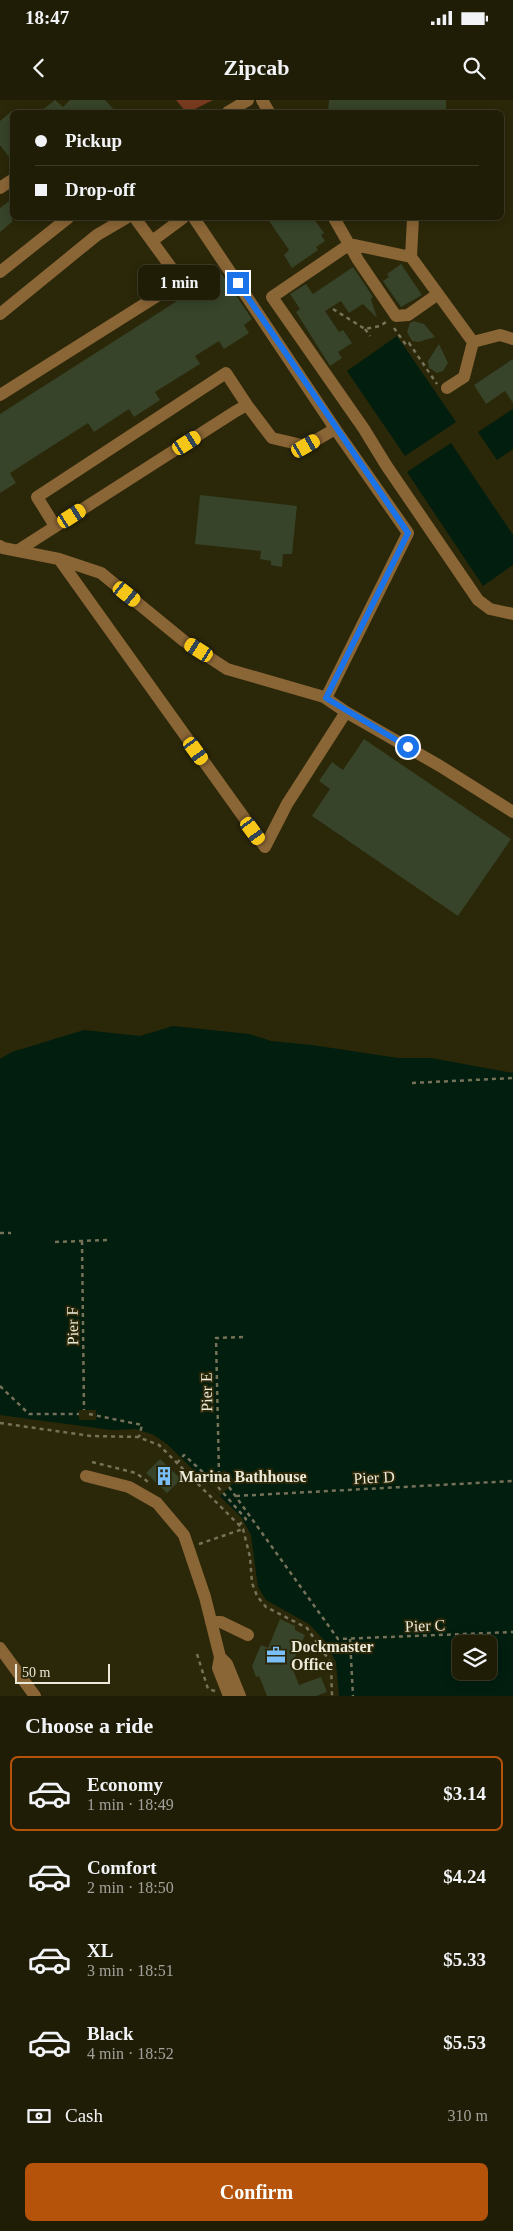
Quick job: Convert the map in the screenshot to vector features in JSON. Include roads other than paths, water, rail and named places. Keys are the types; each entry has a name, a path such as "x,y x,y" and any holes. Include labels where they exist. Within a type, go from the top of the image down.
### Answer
{"street":[{"path":"231,107 248,100"},
{"path":"0,272 65,220"},
{"path":"0,314 97,235 123,220"},
{"path":"0,395 181,281 136,220"},
{"path":"152,241 180,220"},
{"path":"195,220 335,429 408,533 326,698"},
{"path":"335,220 358,260 396,316 408,314 438,294"},
{"path":"413,220 412,257 473,342"},
{"path":"412,257 350,244 272,298 364,429 386,465 478,600 490,609 513,614"},
{"path":"473,342 500,335 513,339"},
{"path":"444,389 464,377 473,342"},
{"path":"55,526 37,497 226,373 272,438 306,446 335,429"},
{"path":"17,551 247,405"},
{"path":"0,546 59,560 101,573 184,641 228,669 326,698 346,712 440,766 513,812"},
{"path":"59,560 265,847 287,804 346,712"},
{"path":"86,1476 129,1487 157,1504 178,1528 188,1548 205,1597 220,1657 218,1668 224,1694"},
{"path":"211,1622 221,1622 248,1635"},
{"path":"0,1648 35,1696"},
{"path":"220,1657 227,1664 240,1696"}],"place":[{"name":"Marina Bathhouse","path":"164,1476"},
{"name":"Dockmaster Office","path":"276,1655"}]}
